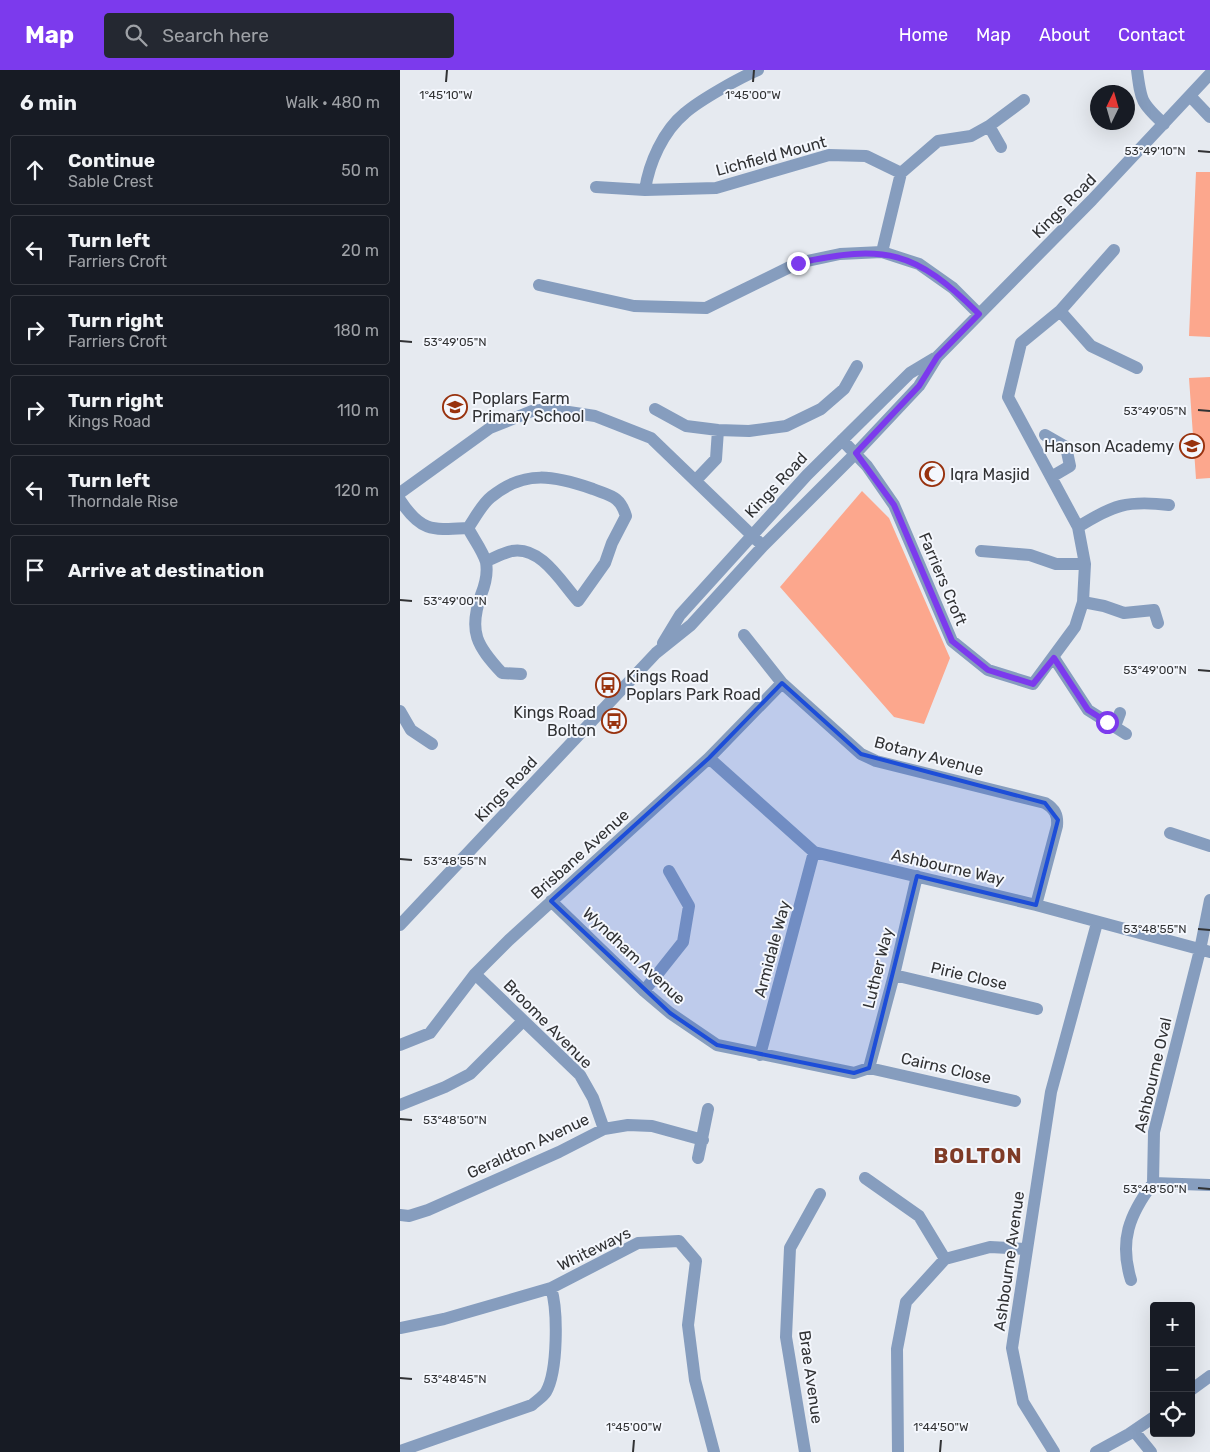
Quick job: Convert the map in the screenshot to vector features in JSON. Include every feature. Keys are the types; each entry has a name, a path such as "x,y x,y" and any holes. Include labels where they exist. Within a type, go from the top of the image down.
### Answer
{"street":[{"path":"645,190 648,171 665,138 684,113 758,70"},
{"path":"1137,70 1141,99 1147,109 1164,124"},
{"name":"Kings Road","path":"400,925 656,653 691,625 763,546 856,453 919,386 937,357 1092,200 1210,74"},
{"path":"1190,96 1210,116"},
{"path":"882,252 902,173 938,141 971,136 989,126 1024,100"},
{"path":"989,126 1001,147"},
{"name":"Lichfield Mount","path":"596,187 645,190 716,188 828,155 866,156 902,173"},
{"name":"Farriers Croft","path":"856,453 894,505 952,641 988,670 1033,684 1075,627 1083,602 1084,564 1078,527 1008,397 1021,343 1060,312 1114,250"},
{"path":"539,285 634,306 706,308 798,263 840,254 882,252 919,264 953,288 979,314"},
{"path":"1060,312 1091,346 1138,368"},
{"name":"Kings Road","path":"656,653 680,616 751,535 842,440 910,373 937,357"},
{"path":"655,409 686,426 749,431 786,426 821,409 844,389 857,366"},
{"path":"400,493 490,428 532,411 549,409 595,416 651,438 763,546"},
{"path":"696,480 716,459 718,430"},
{"path":"1045,436 1066,447 1070,466 1052,476"},
{"path":"842,440 856,453"},
{"path":"468,528 490,497 518,482 533,478 563,479 615,497 623,505 626,516 612,543 606,563 578,601 545,562 531,552 510,552 486,561"},
{"path":"400,500 412,519 425,526 438,530 468,528"},
{"path":"1078,527 1105,510 1139,502 1169,505"},
{"path":"468,528 486,561 486,583 474,614 475,636 503,678 521,674"},
{"path":"982,551 1030,555 1056,564 1084,564"},
{"path":"1083,602 1104,606 1124,613 1154,610 1158,623"},
{"name":"Botany Avenue","path":"744,635 782,683 861,754 876,761 1051,806 1057,814 1057,826 1036,905"},
{"path":"1054,658 1088,710 1126,734"},
{"name":"Brisbane Avenue","path":"400,1044 430,1033 475,974 709,758 782,683"},
{"path":"400,711 411,730 432,744"},
{"path":"1114,726 1120,712"},
{"name":"Ashbourne Way","path":"709,758 814,852 1036,905 1205,951"},
{"path":"1170,833 1210,846"},
{"name":"Armidale Way","path":"760,1055 814,852"},
{"path":"644,991 683,942 689,906 669,871"},
{"name":"Luther Way","path":"870,1068 917,876"},
{"name":"Ashbourne Oval","path":"1153,1184 1154,1132 1205,951 1210,900"},
{"name":"Wyndham Avenue","path":"552,901 644,991 670,1013 716,1045 854,1073 870,1068"},
{"name":"Ashbourne Avenue","path":"1054,1452 1023,1402 1012,1348 1051,1092 1097,923"},
{"name":"Broome Avenue","path":"475,974 580,1075 593,1098 604,1128"},
{"name":"Pirie Close","path":"894,975 1037,1009"},
{"path":"400,1105 445,1087 470,1074 523,1021"},
{"name":"Cairns Close","path":"870,1068 1015,1101"},
{"path":"698,1158 708,1109"},
{"name":"Geraldton Avenue","path":"400,1215 409,1216 428,1210 559,1152 604,1128 628,1125 652,1126 703,1140"},
{"path":"865,1178 919,1216 944,1259"},
{"path":"1131,1280 1124,1258 1128,1229 1138,1203 1153,1184 1210,1185"},
{"name":"Brae Avenue","path":"805,1452 786,1337 790,1248 820,1194"},
{"name":"Whiteways","path":"400,1328 444,1318 551,1288 638,1243 679,1241 696,1261 688,1325 695,1380 714,1452"},
{"path":"898,1452 897,1349 906,1302 944,1259 990,1247 1026,1250"},
{"path":"400,1451 532,1405 546,1392 553,1370 555,1301 551,1288"},
{"path":"1195,1387 1210,1376"},
{"path":"1096,1452 1150,1420"},
{"path":"1134,1431 1151,1452"}],"highlighted area":[{"path":"782,683 861,754 1045,803 1058,820 1036,905 917,876 869,1068 854,1073 717,1045 670,1013 551,901 709,758"}],"shaded area":[{"path":"1196,172 1210,172 1210,337 1189,336"},
{"path":"1210,377 1210,478 1196,479 1189,378"},
{"path":"862,491 889,518 950,658 924,724 894,717 780,587"}],"place":[{"name":"Poplars Farm Primary School","path":"455,407"},
{"name":"Hanson Academy","path":"1192,446"},
{"name":"Iqra Masjid","path":"932,474"},
{"name":"Kings Road Poplars Park Road","path":"608,685"},
{"name":"Kings Road Bolton","path":"614,721"}],"district":[{"name":"BOLTON","path":"978,1155"}],"route":[{"path":"798,263 840,254 882,252 919,264 953,288 979,314 937,357 919,386 856,453 894,505 952,641 988,670 1033,684 1054,658 1088,710 1107,722"}]}
